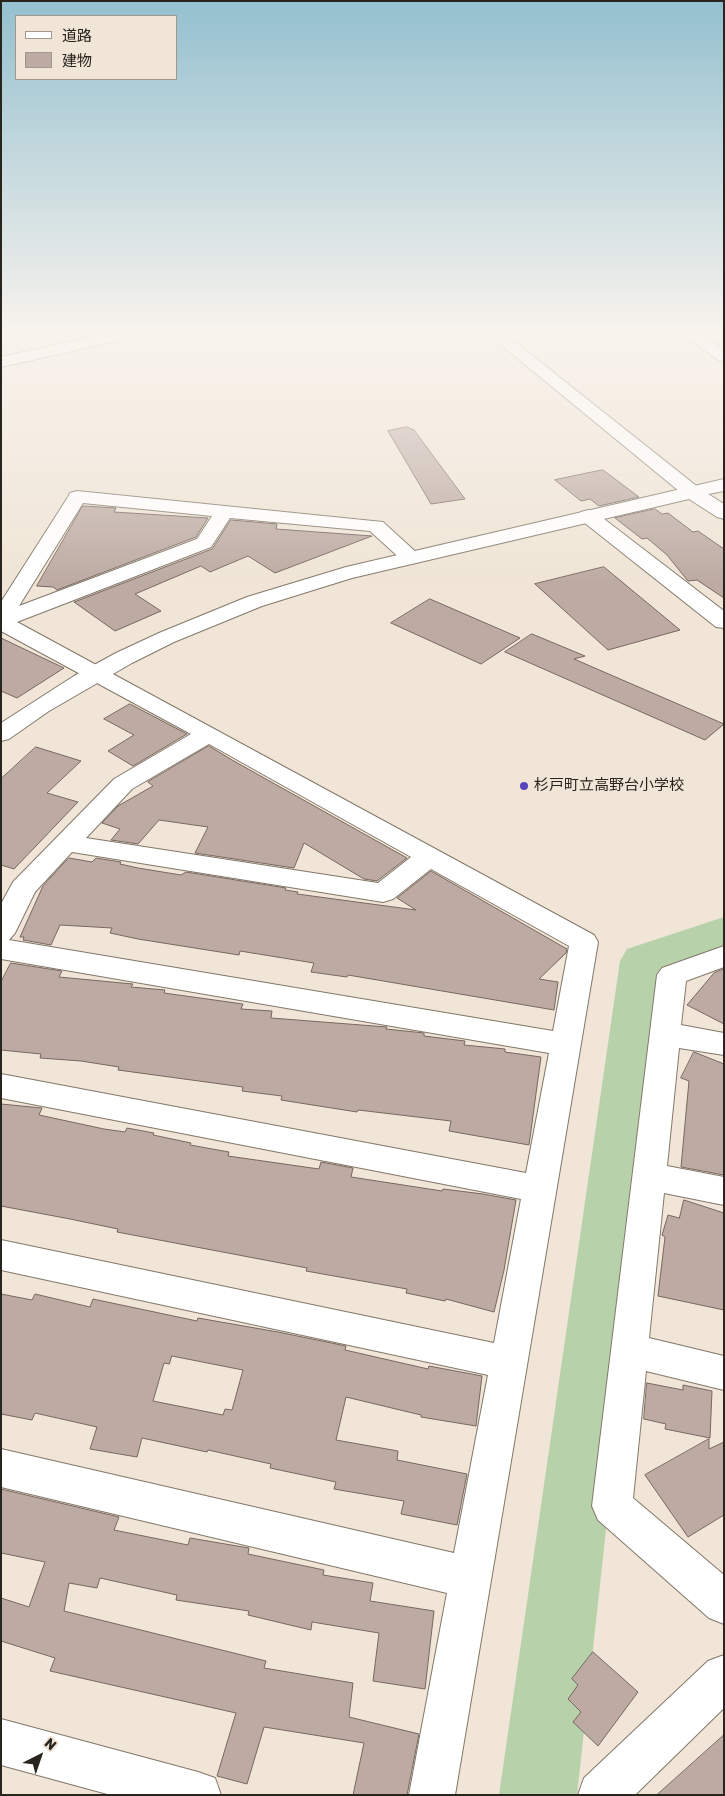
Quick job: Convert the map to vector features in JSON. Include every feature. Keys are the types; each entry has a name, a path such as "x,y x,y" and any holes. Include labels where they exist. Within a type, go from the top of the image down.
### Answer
{"street":[{"path":"595,414 692,492 724,513"},
{"path":"1,734 96,672 138,649 238,606 296,586 724,485"},
{"path":"1,621 77,497 376,526 411,558"},
{"path":"1,621 204,543 225,511"},
{"path":"588,516 724,622"},
{"path":"1,621 584,942 432,1795"},
{"path":"1,933 23,888 123,784 209,734"},
{"path":"67,843 383,893 430,856"},
{"path":"1,949 566,1045"},
{"path":"724,956 672,976 612,1506 724,1603"},
{"path":"665,1034 724,1044"},
{"path":"1,1086 540,1189"},
{"path":"649,1176 724,1191"},
{"path":"1,1255 509,1364"},
{"path":"629,1350 724,1373"},
{"path":"1,1468 470,1578"},
{"path":"607,1793 724,1677"},
{"path":"1,1742 198,1795"}],"building":[{"path":"407,427 414,430 465,499 431,504 388,431"},
{"path":"603,470 639,497 599,506 590,499 581,501 555,480"},
{"path":"83,506 116,508 114,512 208,518 196,537 57,590 53,587 37,586"},
{"path":"655,509 662,514 668,513 693,532 698,531 724,549 724,598 697,580 688,581 667,555 647,538 642,539 615,518"},
{"path":"231,520 277,524 276,529 372,536 275,573 248,556 210,572 201,566 135,594 161,611 115,631 74,602 212,549"},
{"path":"604,567 680,630 608,650 535,584"},
{"path":"430,599 520,638 481,664 391,623"},
{"path":"532,634 585,656 574,659 724,724 705,740 505,652"},
{"path":"1,638 64,668 17,698 1,691"},
{"path":"130,704 187,734 133,766 108,751 134,735 104,719"},
{"path":"209,746 407,858 377,881 364,879 304,843 294,868 195,853 208,827 159,820 138,844 111,840 120,829 102,823 118,806 153,786 148,782"},
{"path":"36,747 81,761 47,793 78,802 14,869 1,865 1,779"},
{"path":"69,858 92,862 96,858 121,862 120,864 138,868 181,875 186,872 286,888 285,890 298,892 297,894 416,910 397,898 431,871 567,949 566,953 539,979 558,982 554,1010 348,975 347,977 311,972 314,963 240,951 239,955 138,939 110,933 112,928 60,925 51,945 23,940 24,937 20,937 43,886"},
{"path":"11,963 62,971 59,977 133,984 131,987 165,990 164,993 243,1004 241,1009 272,1011 271,1018 387,1027 386,1029 424,1033 424,1036 465,1041 464,1045 505,1049 505,1052 541,1057 529,1145 449,1131 451,1121 358,1110 357,1112 281,1100 282,1096 242,1091 243,1087 118,1070 119,1067 81,1061 40,1058 41,1054 1,1050 1,982"},
{"path":"724,969 724,1024 687,1005 714,973"},
{"path":"694,1052 724,1064 724,1175 681,1167 689,1081 681,1078"},
{"path":"1,1104 42,1108 39,1115 104,1129 125,1132 127,1128 154,1133 153,1135 191,1143 190,1145 229,1152 228,1156 319,1169 321,1162 353,1168 351,1177 516,1200 504,1270 494,1312 446,1299 445,1301 406,1293 407,1289 306,1271 307,1268 117,1232 118,1229 1,1206"},
{"path":"684,1200 724,1213 724,1310 658,1296 665,1237 662,1235 668,1215 679,1218"},
{"path":"1,1294 32,1300 35,1294 90,1307 93,1299 197,1321 198,1318 346,1346 345,1350 428,1369 429,1366 482,1376 476,1426 421,1417 421,1415 346,1397 336,1440 398,1451 397,1460 467,1474 457,1525 401,1514 404,1501 334,1489 336,1482 270,1468 271,1464 142,1438 137,1457 90,1449 97,1427 35,1413 32,1420 1,1414","holes":["172,1356 243,1370 232,1410 225,1409 223,1415 153,1401 164,1363 169,1364"]},
{"path":"647,1383 683,1390 683,1385 712,1391 710,1438 665,1429 666,1424 644,1419"},
{"path":"709,1439 709,1449 724,1442 724,1515 688,1537 645,1475"},
{"path":"1,1489 119,1517 114,1530 188,1545 190,1538 249,1548 248,1554 324,1570 323,1575 373,1583 370,1601 434,1611 425,1689 373,1681 379,1633 312,1622 311,1630 248,1615 249,1611 176,1600 177,1595 100,1578 97,1588 69,1583 64,1611 266,1661 264,1668 353,1683 349,1717 419,1734 407,1795 353,1795 364,1743 264,1727 247,1784 217,1776 236,1713 50,1671 55,1658 1,1641 1,1598 29,1607 45,1562 1,1553"},
{"path":"593,1652 638,1692 598,1746 573,1722 581,1712 568,1699 578,1685 572,1679"},
{"path":"724,1735 724,1795 657,1795"}],"waterway":[{"path":"538,1795 644,961 724,933"}],"place":[{"name":"杉戸町立高野台小学校","path":"524,786"}]}
